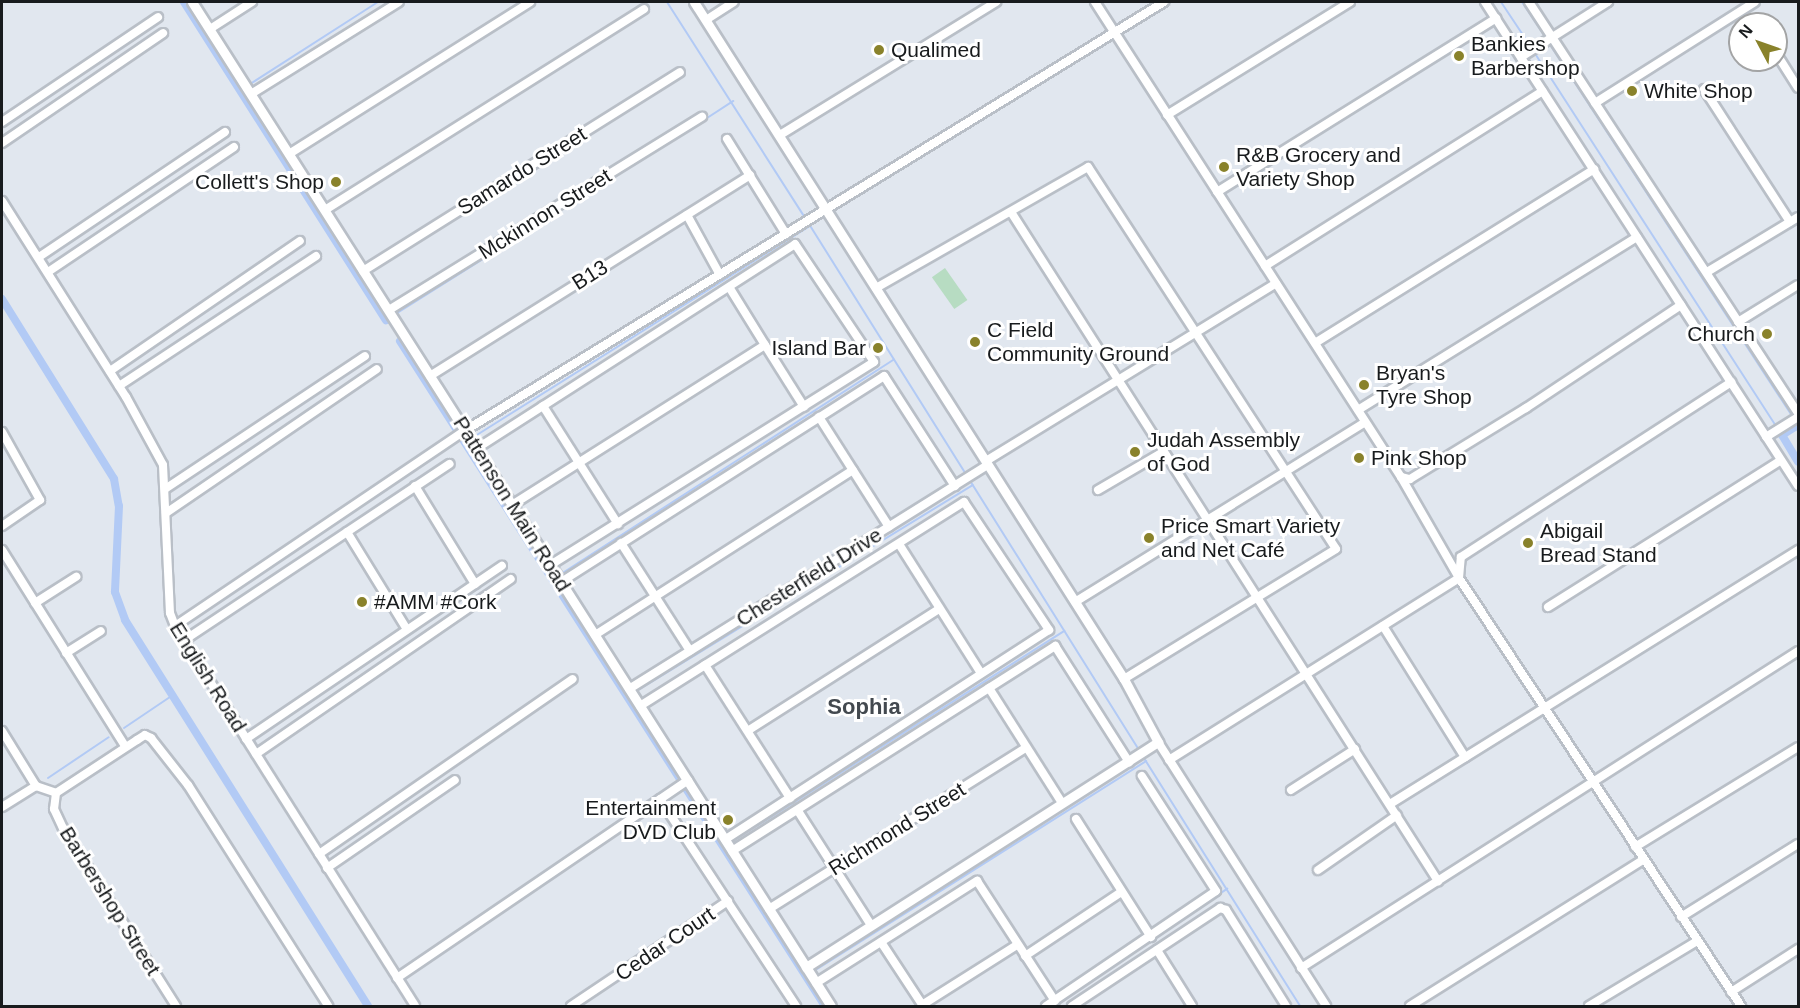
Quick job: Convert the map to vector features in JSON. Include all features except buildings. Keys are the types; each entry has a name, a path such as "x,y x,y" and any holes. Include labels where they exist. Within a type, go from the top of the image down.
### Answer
{"street":[{"name":"Pattenson Main Road","path":"192,2 640,706 686,782 831,1006"},
{"path":"210,29 252,2"},
{"path":"251,94 399,2"},
{"path":"290,154 530,2"},
{"path":"694,2 1124,679 1169,760 1326,1006"},
{"path":"706,20 734,2"},
{"path":"780,135 996,2"},
{"path":"1095,2 1401,477 1459,578 1741,1006"},
{"path":"175,626 457,436 1164,2"},
{"path":"1167,115 1350,2"},
{"path":"1485,2 1798,486"},
{"path":"1529,2 1798,415 1766,436"},
{"path":"1521,57 1608,2"},
{"path":"1595,103 1755,2"},
{"path":"325,210 644,9"},
{"path":"2,122 158,17"},
{"path":"1217,192 1496,18"},
{"path":"2,143 163,33"},
{"name":"Samardo Street","path":"363,271 680,72"},
{"path":"1796,78 1798,87"},
{"path":"1704,89 1791,222"},
{"path":"1265,266 1543,91"},
{"name":"Mckinnon Street","path":"389,310 702,117"},
{"path":"39,257 225,132"},
{"path":"727,139 786,234"},
{"path":"48,272 234,147"},
{"path":"876,288 1088,167 1336,549 1258,600 1124,679"},
{"path":"1315,343 1594,169"},
{"name":"B13","path":"430,376 750,175"},
{"name":"English Road","path":"2,201 110,371 156,448 163,465 170,613 175,626 415,1006"},
{"path":"1011,212 1120,380 1206,521 1438,880"},
{"path":"687,215 720,275"},
{"path":"1707,272 1798,217"},
{"path":"1358,410 1638,237"},
{"path":"110,371 300,241"},
{"path":"475,446 543,406 795,244 874,362 551,566"},
{"path":"119,386 316,256"},
{"name":"Chesterfield Drive","path":"629,689 1276,283"},
{"path":"1738,322 1798,285"},
{"path":"729,287 804,406"},
{"path":"1401,477 1410,479 1526,408 1681,305"},
{"path":"512,505 765,345"},
{"path":"165,489 364,356"},
{"path":"166,513 377,369"},
{"path":"560,580 884,376 955,486"},
{"path":"1459,578 1461,557 1731,382"},
{"path":"543,406 618,524"},
{"path":"819,417 889,527"},
{"path":"1075,602 1365,422"},
{"path":"2,432 40,500 2,526"},
{"path":"1098,490 1163,452"},
{"path":"1548,607 1781,460"},
{"path":"183,641 449,464"},
{"path":"595,635 853,470"},
{"path":"415,486 475,584"},
{"name":"Chesterfield Drive","path":"640,706 964,502 1049,630 981,673"},
{"path":"347,532 406,628"},
{"path":"621,543 690,651"},
{"path":"725,840 981,673 899,544"},
{"path":"2,550 125,746"},
{"path":"1390,804 1798,550"},
{"path":"246,739 406,628 502,566"},
{"path":"35,603 76,577"},
{"path":"1169,760 1308,676 1459,578"},
{"path":"256,754 511,579"},
{"path":"749,730 939,609"},
{"path":"1383,626 1465,757"},
{"path":"66,653 101,631"},
{"path":"732,851 1055,646 1130,761"},
{"path":"1302,968 1798,651"},
{"path":"705,665 749,730 790,798"},
{"path":"319,854 573,679"},
{"path":"989,688 1062,803"},
{"path":"2,731 36,786 56,793 125,746 146,735 151,738 188,785 328,1006"},
{"path":"806,967 1158,742"},
{"path":"1635,847 1798,747"},
{"name":"Richmond Street","path":"769,909 1026,748"},
{"path":"1292,790 1355,749"},
{"path":"327,868 451,782 438,772"},
{"path":"1046,1006 1216,891 1142,776"},
{"path":"398,978 686,782"},
{"path":"2,807 36,786"},
{"name":"Barbershop Street","path":"56,793 54,809 63,828 176,1006"},
{"path":"660,799 796,1006"},
{"path":"798,811 871,925"},
{"path":"1318,870 1397,815"},
{"path":"1076,819 1120,894 1151,937"},
{"path":"1681,917 1798,844"},
{"path":"1410,1006 1644,859"},
{"path":"816,983 977,880 1055,1001"},
{"path":"1025,956 1120,894"},
{"name":"Cedar Court","path":"571,1006 728,901"},
{"path":"1072,1006 1220,908 1226,910 1286,1006"},
{"path":"1588,1006 1697,941"},
{"path":"881,942 922,1006 1017,945"},
{"path":"1731,992 1798,949"},
{"path":"1157,950 1192,1006"}],"green space":[{"path":"945,268 967,300 954,309 932,277"}],"waterway":[{"path":"184,2 386,320"},
{"path":"247,86 378,2"},
{"path":"667,2 806,219"},
{"path":"1501,2 1531,47"},
{"path":"1522,2 1546,38"},
{"path":"1549,43 1798,425"},
{"path":"1534,52 1782,435"},
{"path":"704,120 733,101"},
{"path":"394,315 666,144"},
{"path":"809,224 1139,750"},
{"path":"472,438 810,226"},
{"path":"2,299 114,479 119,506 115,592 125,620 368,1006"},
{"path":"400,341 825,1006"},
{"path":"561,574 894,359"},
{"path":"1798,425 1782,435 1798,462"},
{"path":"635,692 973,485"},
{"path":"730,843 1064,631"},
{"path":"124,728 170,697"},
{"path":"48,778 109,737"},
{"path":"1142,755 1300,1006"},
{"path":"814,971 1146,761"},
{"path":"1052,1006 1227,889"}],"place":[{"name":"Qualimed","path":"879,50"},
{"name":"Bankies Barbershop","path":"1459,56"},
{"name":"White Shop","path":"1632,91"},
{"name":"R&B Grocery and Variety Shop","path":"1224,167"},
{"name":"Collett's Shop","path":"336,182"},
{"name":"Church","path":"1767,334"},
{"name":"C Field Community Ground","path":"975,342"},
{"name":"Island Bar","path":"878,348"},
{"name":"Bryan's Tyre Shop","path":"1364,385"},
{"name":"Judah Assembly of God","path":"1135,452"},
{"name":"Pink Shop","path":"1359,458"},
{"name":"Price Smart Variety and Net Café","path":"1149,538"},
{"name":"Abigail Bread Stand","path":"1528,543"},
{"name":"#AMM #Cork","path":"362,602"},
{"name":"Entertainment DVD Club","path":"728,820"}],"district":[{"name":"Sophia","path":"864,707"}]}
